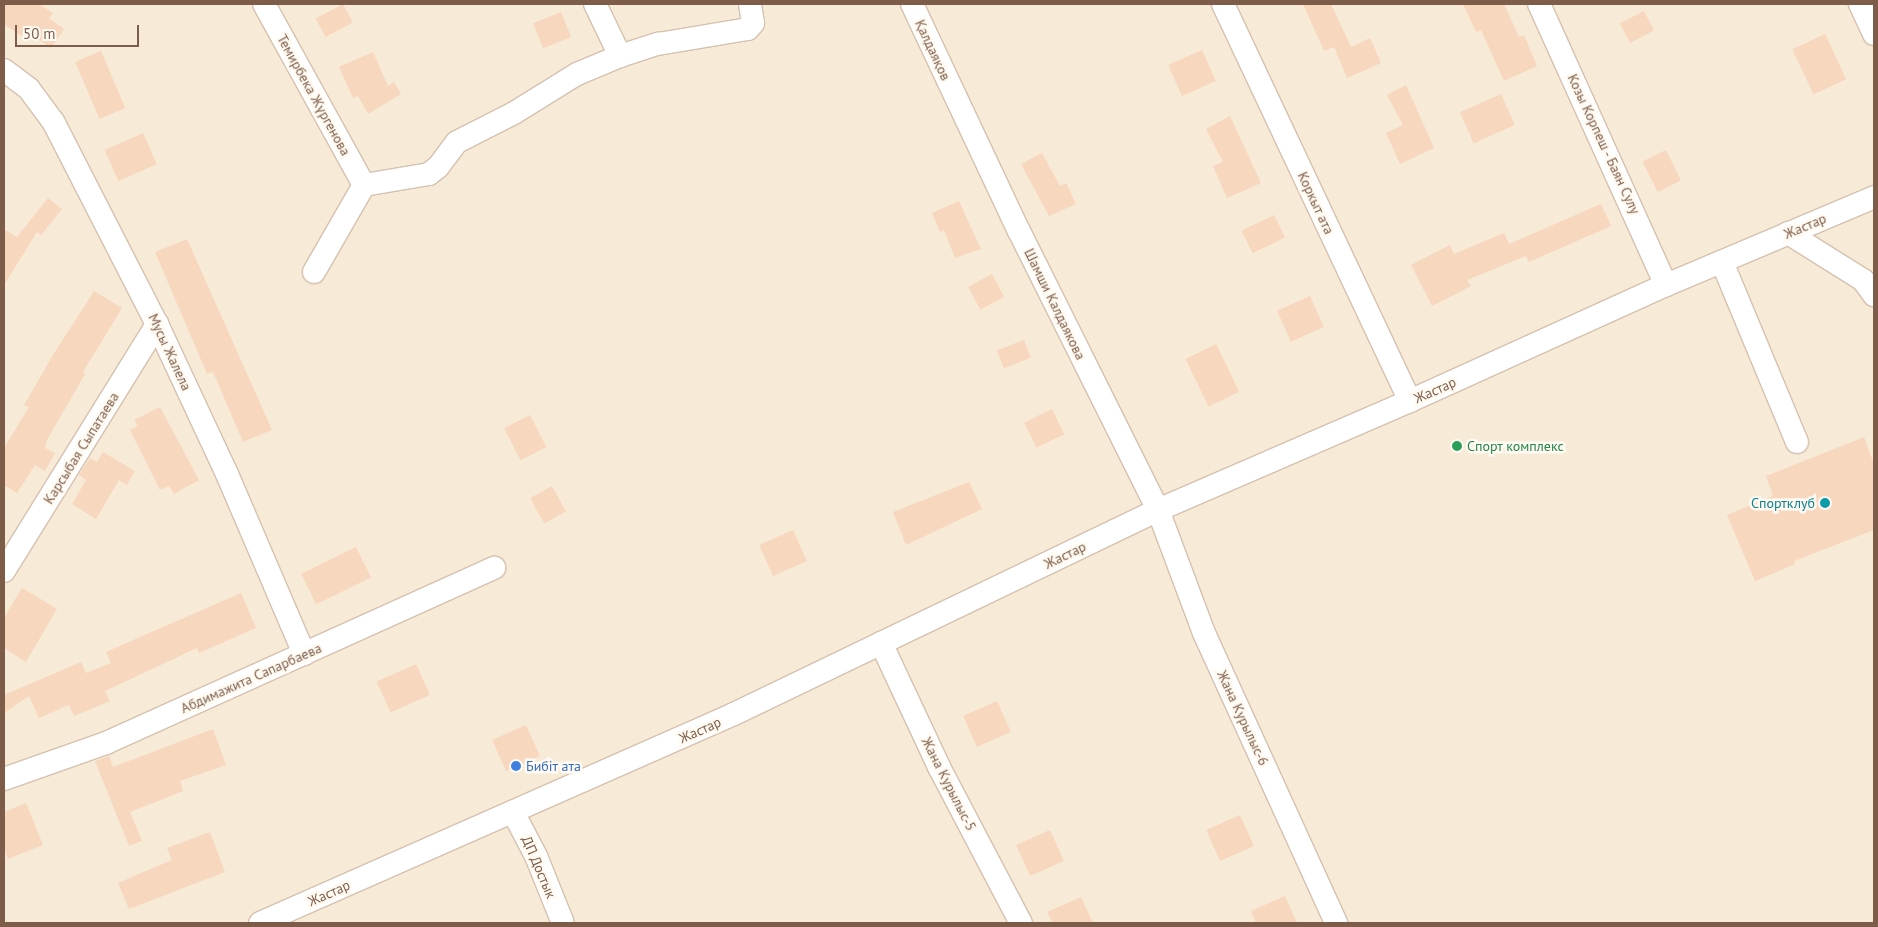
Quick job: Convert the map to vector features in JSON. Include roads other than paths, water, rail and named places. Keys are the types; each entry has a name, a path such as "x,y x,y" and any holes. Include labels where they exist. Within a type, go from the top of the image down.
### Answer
{"street":[{"name":"Темирбека Жүргенова","path":"264,4 364,185"},
{"path":"595,4 620,56"},
{"path":"314,272 364,185 429,174 438,167 457,142 514,113 577,74 620,56 658,44 748,29 753,23 750,4"},
{"name":"Қалдаяқов","path":"912,4 955,96"},
{"name":"Коркыт ата","path":"1223,4 1410,401"},
{"name":"Козы Корпеш - Баян Сулу","path":"1539,4 1666,285"},
{"path":"1860,4 1874,34"},
{"name":"Мусы Жалела","path":"4,70 29,90 54,123 157,324 227,474 304,654"},
{"name":"Шамши Калдаякова","path":"955,96 1158,510"},
{"name":"Жастар","path":"261,923 734,714 1158,510 1410,401 1666,285 1874,196"},
{"path":"1788,232 1862,280 1874,295"},
{"path":"1722,262 1797,442"},
{"name":"Карсыбая Сыпатаева","path":"4,572 157,324"},
{"name":"Жана Курылыс-6","path":"1158,510 1204,633 1336,923"},
{"name":"Абдимажита Сапарбаева","path":"4,779 106,743 494,568"},
{"name":"Жана Курылыс-5","path":"880,643 940,767 1021,923"},
{"name":"ДП Достык","path":"513,812 536,856 558,921"}],"place":[{"name":"Спорт комплекс","path":"1457,446"},
{"name":"Спортклуб","path":"1825,503"},
{"name":"Бибіт ата","path":"516,766"}]}
